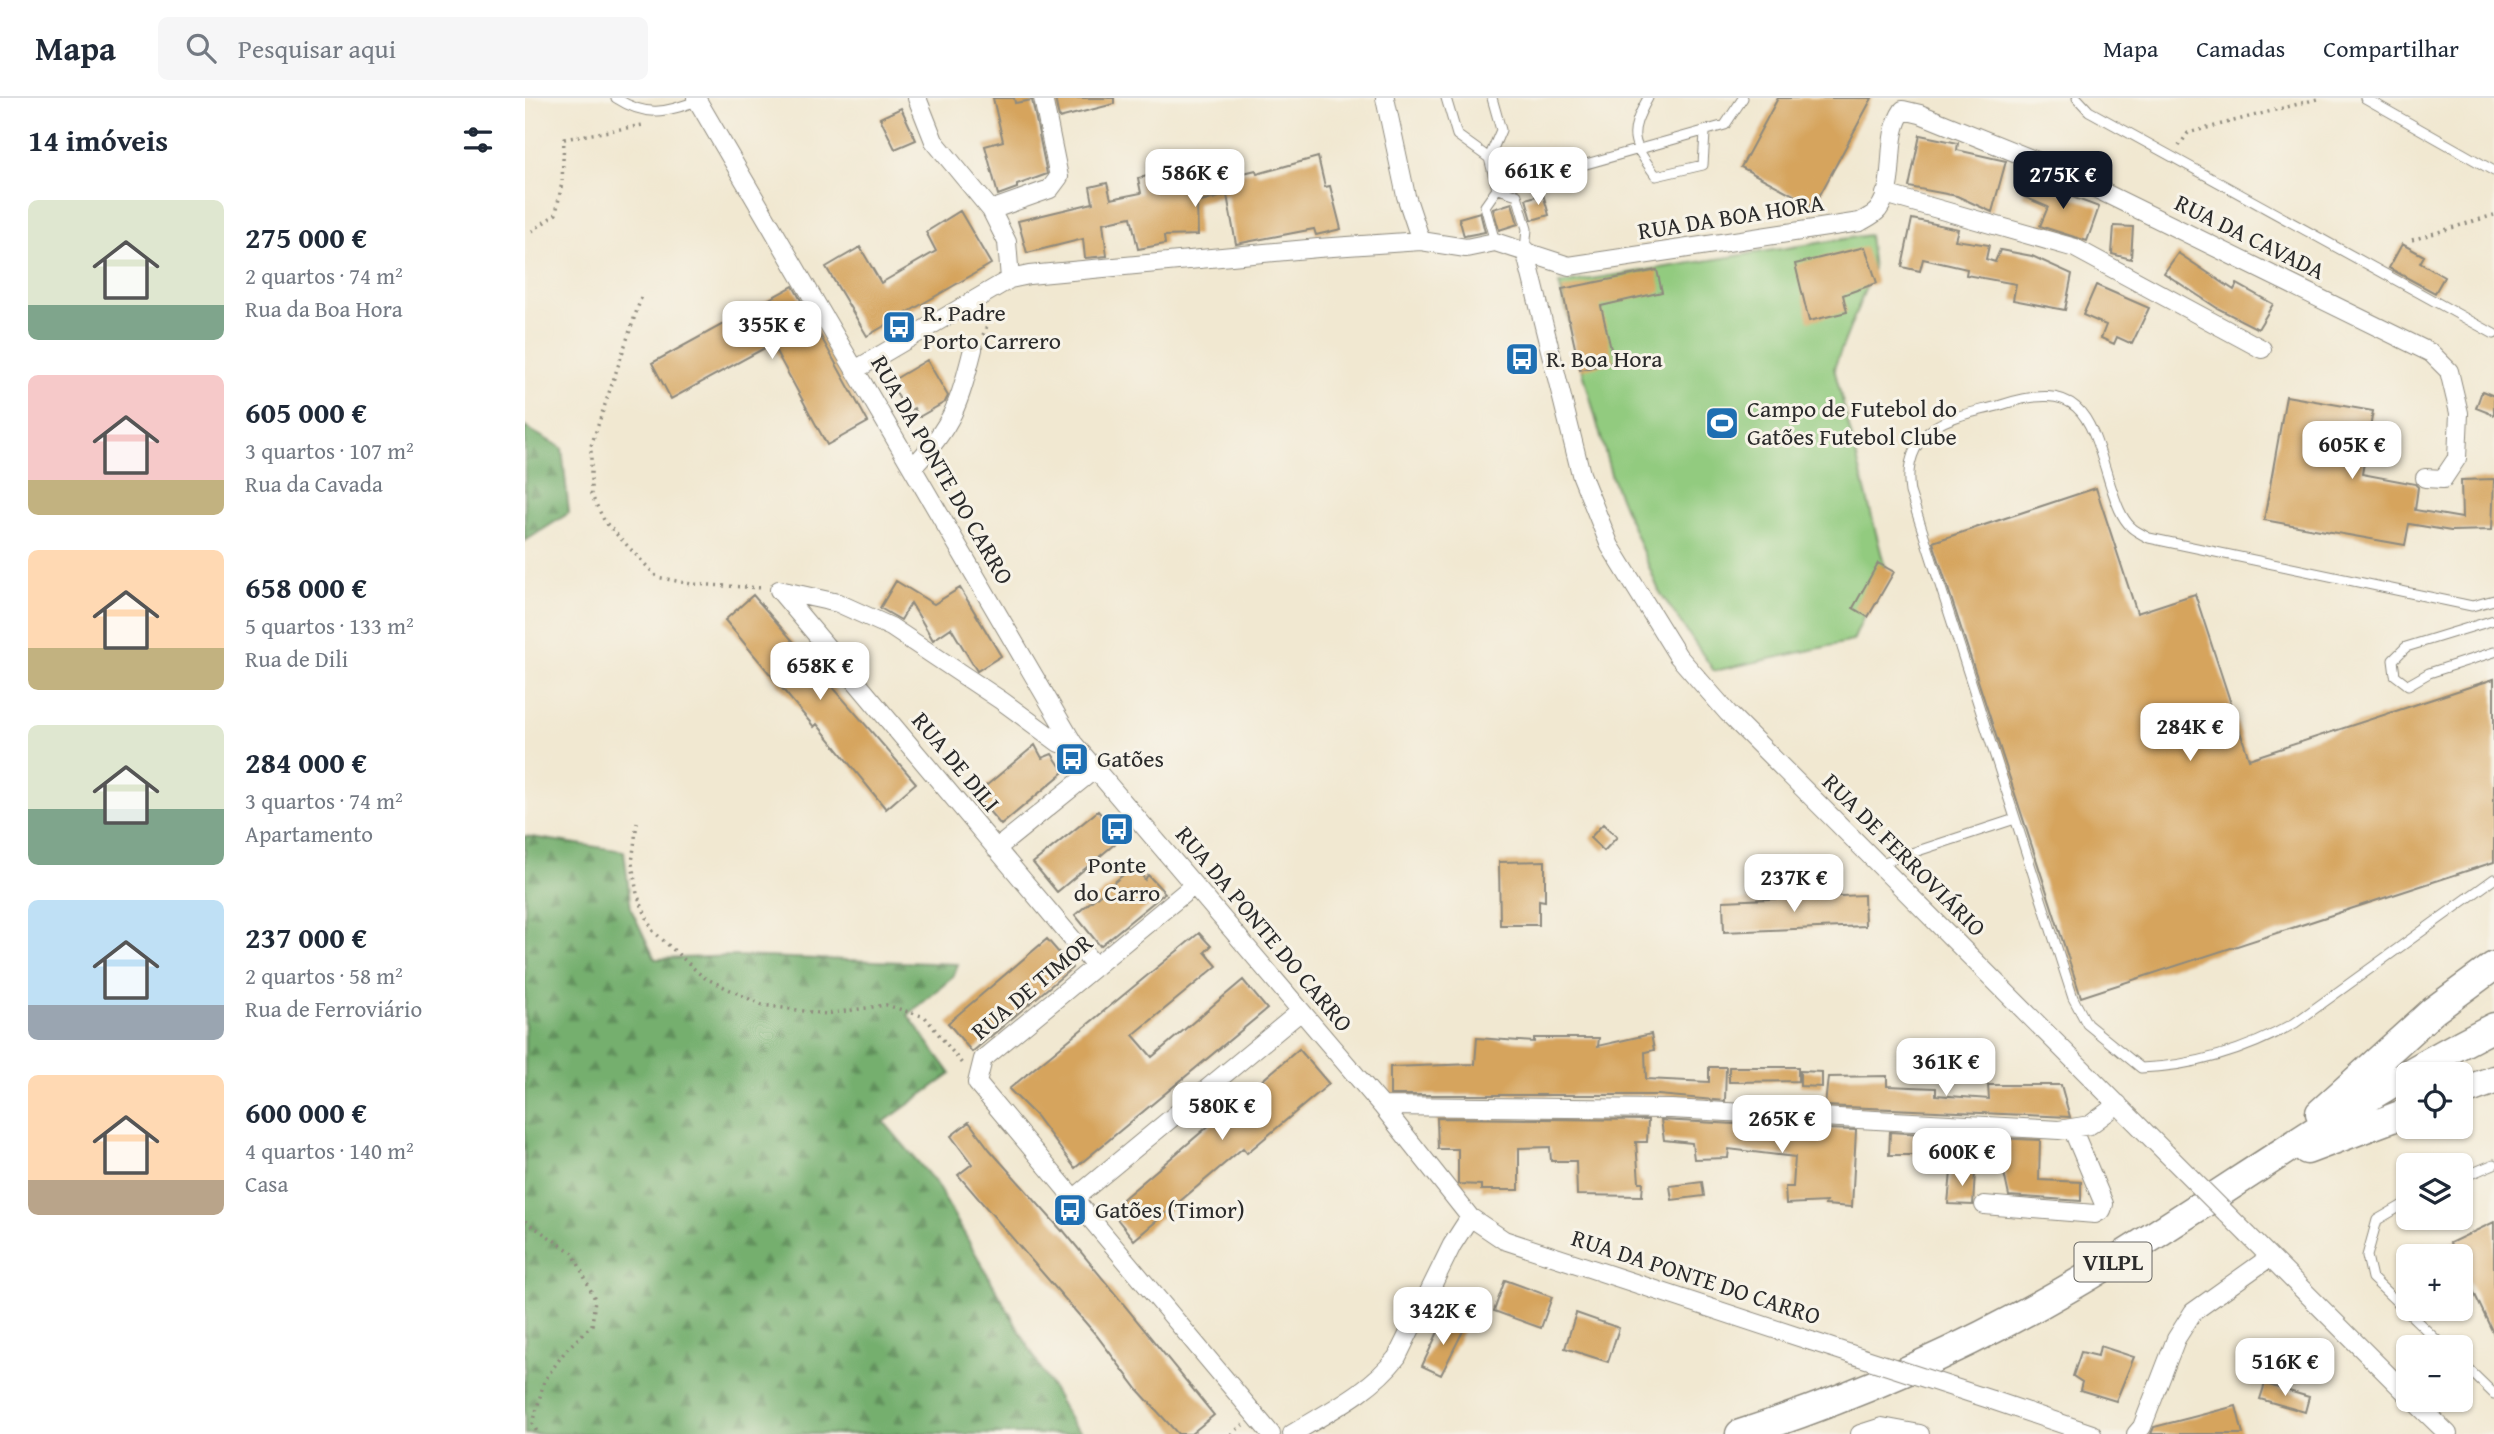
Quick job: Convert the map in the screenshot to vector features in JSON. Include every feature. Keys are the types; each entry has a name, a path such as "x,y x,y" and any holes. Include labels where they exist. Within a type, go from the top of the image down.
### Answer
{"highway":[{"path":"2267,1160 2433,1011 2494,966"},
{"name":"VILPL","path":"1740,1434 1864,1391 1976,1339 2114,1261 2267,1160 2417,1067 2494,1025"},
{"path":"2473,1088 2494,1080"},
{"path":"2267,1160 2316,1147 2396,1117"}],"street":[{"path":"917,98 933,141 991,210 1007,242 1010,279"},
{"path":"991,210 1050,189 1059,177 1043,98"},
{"path":"1385,98 1406,196 1421,241"},
{"name":"RUA DA PONTE DO CARRO","path":"696,99 1073,743 1382,1106 1470,1217 1504,1240 2092,1434"},
{"name":"RUA DA CAVADA","path":"1885,194 1895,123 1903,110 1920,114 2054,169 2431,353 2449,371 2459,413 2457,458 2443,480 2425,478"},
{"path":"1885,194 2075,248 2262,349"},
{"name":"RUA DA BOA HORA","path":"855,370 1010,279 1318,248 1421,241 1466,248 1495,242 1569,265 1860,222 1877,212 1885,194"},
{"name":"RUA DE FERROVIÁRIO","path":"1525,250 1581,474 1610,545 1678,656 1728,713 2396,1383"},
{"path":"913,467 934,445 959,406 974,349"},
{"path":"779,590 838,603 891,627 1020,713 1059,743 1073,743"},
{"name":"RUA DE DILI","path":"779,590 1095,967"},
{"path":"996,849 1095,769"},
{"name":"RUA DE TIMOR","path":"977,1083 978,1069 983,1059 1194,885"},
{"path":"1076,1197 1301,1011"},
{"path":"977,1083 1076,1197 1271,1434"},
{"path":"1382,1106 1671,1109 2072,1128 2090,1125 2118,1104"},
{"path":"1984,1205 2095,1214 2102,1210 2104,1204 2072,1128"},
{"path":"1292,1434 1372,1384 1389,1368 1397,1357 1452,1245 1470,1217"},
{"path":"2137,1434 2143,1427 2176,1339 2193,1312 2270,1257"},
{"path":"2425,1412 2448,1434"},
{"path":"1860,1434 1882,1427 1920,1434"}],"lane":[{"path":"616,98 630,107 663,113 696,99"},
{"path":"1446,98 1457,135 1489,158"},
{"path":"1492,98 1501,130 1489,158 1497,189"},
{"path":"1648,98 1634,123 1638,150 1656,176 1703,165 1705,132"},
{"path":"1495,242 1485,206 1497,189 1725,125 1743,98"},
{"path":"2077,98 2089,111 2494,334"},
{"path":"2365,98 2494,171"},
{"path":"1497,189 1517,195 1527,229 1525,250"},
{"path":"2494,600 2472,606 2149,538 2131,527 2117,505 2094,431 2080,409 2058,396 2031,395 1937,425 1921,439 1911,457 1908,476 1910,492 2073,998 2087,1024 2141,1068 2178,1067 2260,1043 2295,1023 2494,879"},
{"path":"2494,620 2406,648 2393,660 2395,675 2408,685 2430,673 2494,652"},
{"path":"1878,864 2015,819"},
{"name":"VILPL","path":"2462,1043 2494,1015"},
{"path":"2473,1173 2494,1164"},
{"path":"2396,1209 2377,1220 2367,1256 2372,1278 2431,1335"},
{"path":"2473,1374 2494,1394"}],"path":[{"path":"2173,156 2188,133 2321,98"},
{"path":"532,231 556,214 562,182 564,139 643,125 663,113"},
{"path":"2411,240 2494,215"},
{"path":"974,349 992,315 981,296"},
{"path":"641,298 591,446 591,494 605,522 657,577 691,584 779,590"},
{"path":"637,822 632,863 636,894 652,930 703,977 762,1005 826,1014 886,1004 925,1017 977,1083"},
{"path":"525,1222 573,1253 595,1299 592,1325 566,1350 544,1381 533,1424 538,1434"}],"green space":[{"name":"Campo de Futebol do Gatões Futebol Clube","path":"1869,235 1873,269 1834,368 1885,568 1853,641 1714,671 1659,591 1612,478 1559,284"},
{"path":"525,427 562,448 569,513 525,541"},
{"path":"525,836 624,851 631,909 655,959 735,956 958,964 953,977 908,1015 951,1074 884,1122 935,1182 1073,1425 1083,1434 525,1434"}],"building":[{"path":"993,98 1014,98 1015,103 1032,100 1047,174 998,195 985,146 1003,141"},
{"path":"1055,98 1114,98 1114,104 1059,118"},
{"path":"1778,98 1872,98 1814,206 1741,167"},
{"path":"901,108 916,140 895,149 880,118"},
{"path":"1920,135 1958,143 1957,150 2006,161 1992,212 1957,196 1909,187"},
{"path":"1318,157 1325,187 1330,186 1341,229 1316,235 1314,229 1236,244 1227,195 1197,203 1198,235 1164,236 1165,244 1138,249 1131,217 1103,223 1107,256 1085,258 1083,239 1027,253 1018,221 1093,203 1090,187 1107,183 1111,199 1141,193 1138,178 1186,168 1190,186 1256,170 1257,174"},
{"path":"2029,181 2099,207 2087,241 2040,226 2048,207 2022,196"},
{"path":"1543,194 1549,215 1532,220 1526,199"},
{"path":"1512,203 1518,224 1499,230 1493,209"},
{"path":"960,211 991,264 867,336 826,267 860,247 881,283 936,251 926,232"},
{"path":"1480,212 1485,232 1464,236 1459,218"},
{"path":"1912,219 1958,229 1955,240 1989,245 1986,259 1995,262 2000,250 2032,256 2072,274 2065,310 2013,300 2016,284 1966,275 1967,269 1923,259 1920,271 1902,267"},
{"path":"2114,226 2133,227 2131,259 2112,254"},
{"path":"2402,244 2424,256 2420,263 2444,277 2435,293 2389,268"},
{"path":"1865,247 1877,283 1843,295 1847,312 1809,321 1795,264"},
{"path":"2178,253 2234,290 2237,284 2273,304 2258,329 2217,308 2164,273"},
{"path":"1657,270 1662,292 1601,306 1614,362 1580,370 1562,289"},
{"path":"2096,285 2149,308 2132,344 2117,337 2114,344 2101,338 2106,325 2083,315"},
{"path":"793,286 868,422 827,445 772,344 671,399 652,363"},
{"path":"927,360 948,396 945,402 919,417 914,408 907,412 890,382"},
{"path":"2482,391 2494,396 2494,415 2476,408"},
{"path":"2286,396 2373,411 2362,474 2415,484 2418,487 2415,510 2462,518 2461,480 2494,479 2492,530 2451,531 2409,524 2405,545 2264,520"},
{"path":"2096,488 2137,613 2195,594 2249,759 2494,679 2494,862 2081,997 1933,542"},
{"path":"1878,563 1894,572 1868,617 1853,608"},
{"path":"896,581 934,604 960,588 1001,656 977,671 951,628 933,640 911,603 901,620 880,608"},
{"path":"753,595 916,783 886,809 817,724 814,727 725,620"},
{"path":"1035,745 1042,758 1052,754 1064,772 1001,825 975,795"},
{"path":"1098,811 1111,826 1103,831 1117,842 1057,892 1033,863"},
{"path":"1603,824 1617,837 1604,851 1590,838"},
{"path":"1545,861 1545,901 1539,900 1539,925 1500,925 1499,862"},
{"path":"1135,865 1145,880 1148,875 1165,893 1100,946 1075,915"},
{"path":"1864,895 1865,926 1724,932 1723,901"},
{"path":"1199,933 1211,946 1205,952 1217,966 1133,1035 1152,1057 1243,980 1267,1009 1075,1168 1036,1116 1009,1089"},
{"path":"1047,939 1072,968 972,1052 948,1023"},
{"path":"1651,1034 1654,1050 1645,1052 1646,1079 1709,1082 1709,1067 1726,1067 1725,1101 1658,1095 1390,1095 1390,1067 1475,1064 1477,1038 1534,1042 1534,1038 1599,1038 1598,1046"},
{"path":"1299,1049 1329,1084 1247,1153 1243,1148 1134,1240 1110,1210"},
{"path":"1729,1067 1798,1067 1798,1081 1729,1082"},
{"path":"1800,1071 1822,1072 1822,1087 1800,1086"},
{"path":"1887,1076 1887,1086 1936,1088 1936,1095 1989,1099 1988,1085 2061,1085 2070,1117 1825,1106 1828,1077"},
{"path":"1437,1118 1648,1120 1647,1142 1636,1142 1639,1182 1643,1182 1642,1196 1577,1195 1576,1161 1551,1161 1550,1147 1519,1148 1519,1190 1481,1190 1481,1185 1458,1184 1458,1149 1438,1149"},
{"path":"1661,1120 1772,1126 1771,1130 1822,1134 1822,1129 1856,1130 1852,1207 1825,1205 1826,1202 1786,1204 1785,1187 1793,1187 1795,1157 1729,1149 1728,1158 1694,1159 1692,1143 1664,1140"},
{"path":"969,1122 990,1150 1063,1230 1214,1415 1191,1434 1178,1434 1138,1390 1097,1336 958,1175 972,1164 951,1136"},
{"path":"1890,1132 1937,1135 1936,1155 1889,1155"},
{"path":"1971,1137 2040,1140 2039,1180 2081,1182 2081,1201 2009,1196 2001,1159 1974,1161"},
{"path":"1951,1172 1975,1172 1973,1205 1948,1204"},
{"path":"1702,1182 1704,1196 1672,1200 1670,1186"},
{"path":"2494,1222 2494,1335 2473,1290 2473,1244 2450,1243"},
{"path":"1505,1280 1552,1297 1541,1328 1494,1311"},
{"path":"1576,1313 1619,1328 1608,1362 1565,1348"},
{"path":"1444,1319 1464,1329 1441,1375 1422,1366"},
{"path":"2100,1346 2134,1357 2116,1401 2080,1390 2082,1382 2073,1376 2081,1352 2098,1356"},
{"path":"2265,1384 2309,1397 2305,1412 2260,1399"},
{"path":"2236,1406 2243,1434 2151,1434 2154,1427"}],"place":[{"name":"R. Padre Porto Carrero","path":"899,327"},
{"name":"R. Boa Hora","path":"1522,359"},
{"name":"Campo de Futebol do Gatões Futebol Clube","path":"1722,423"},
{"name":"Gatões","path":"1072,759"},
{"name":"Ponte do Carro","path":"1117,829"},
{"name":"Gatões (Timor)","path":"1070,1210"}]}
